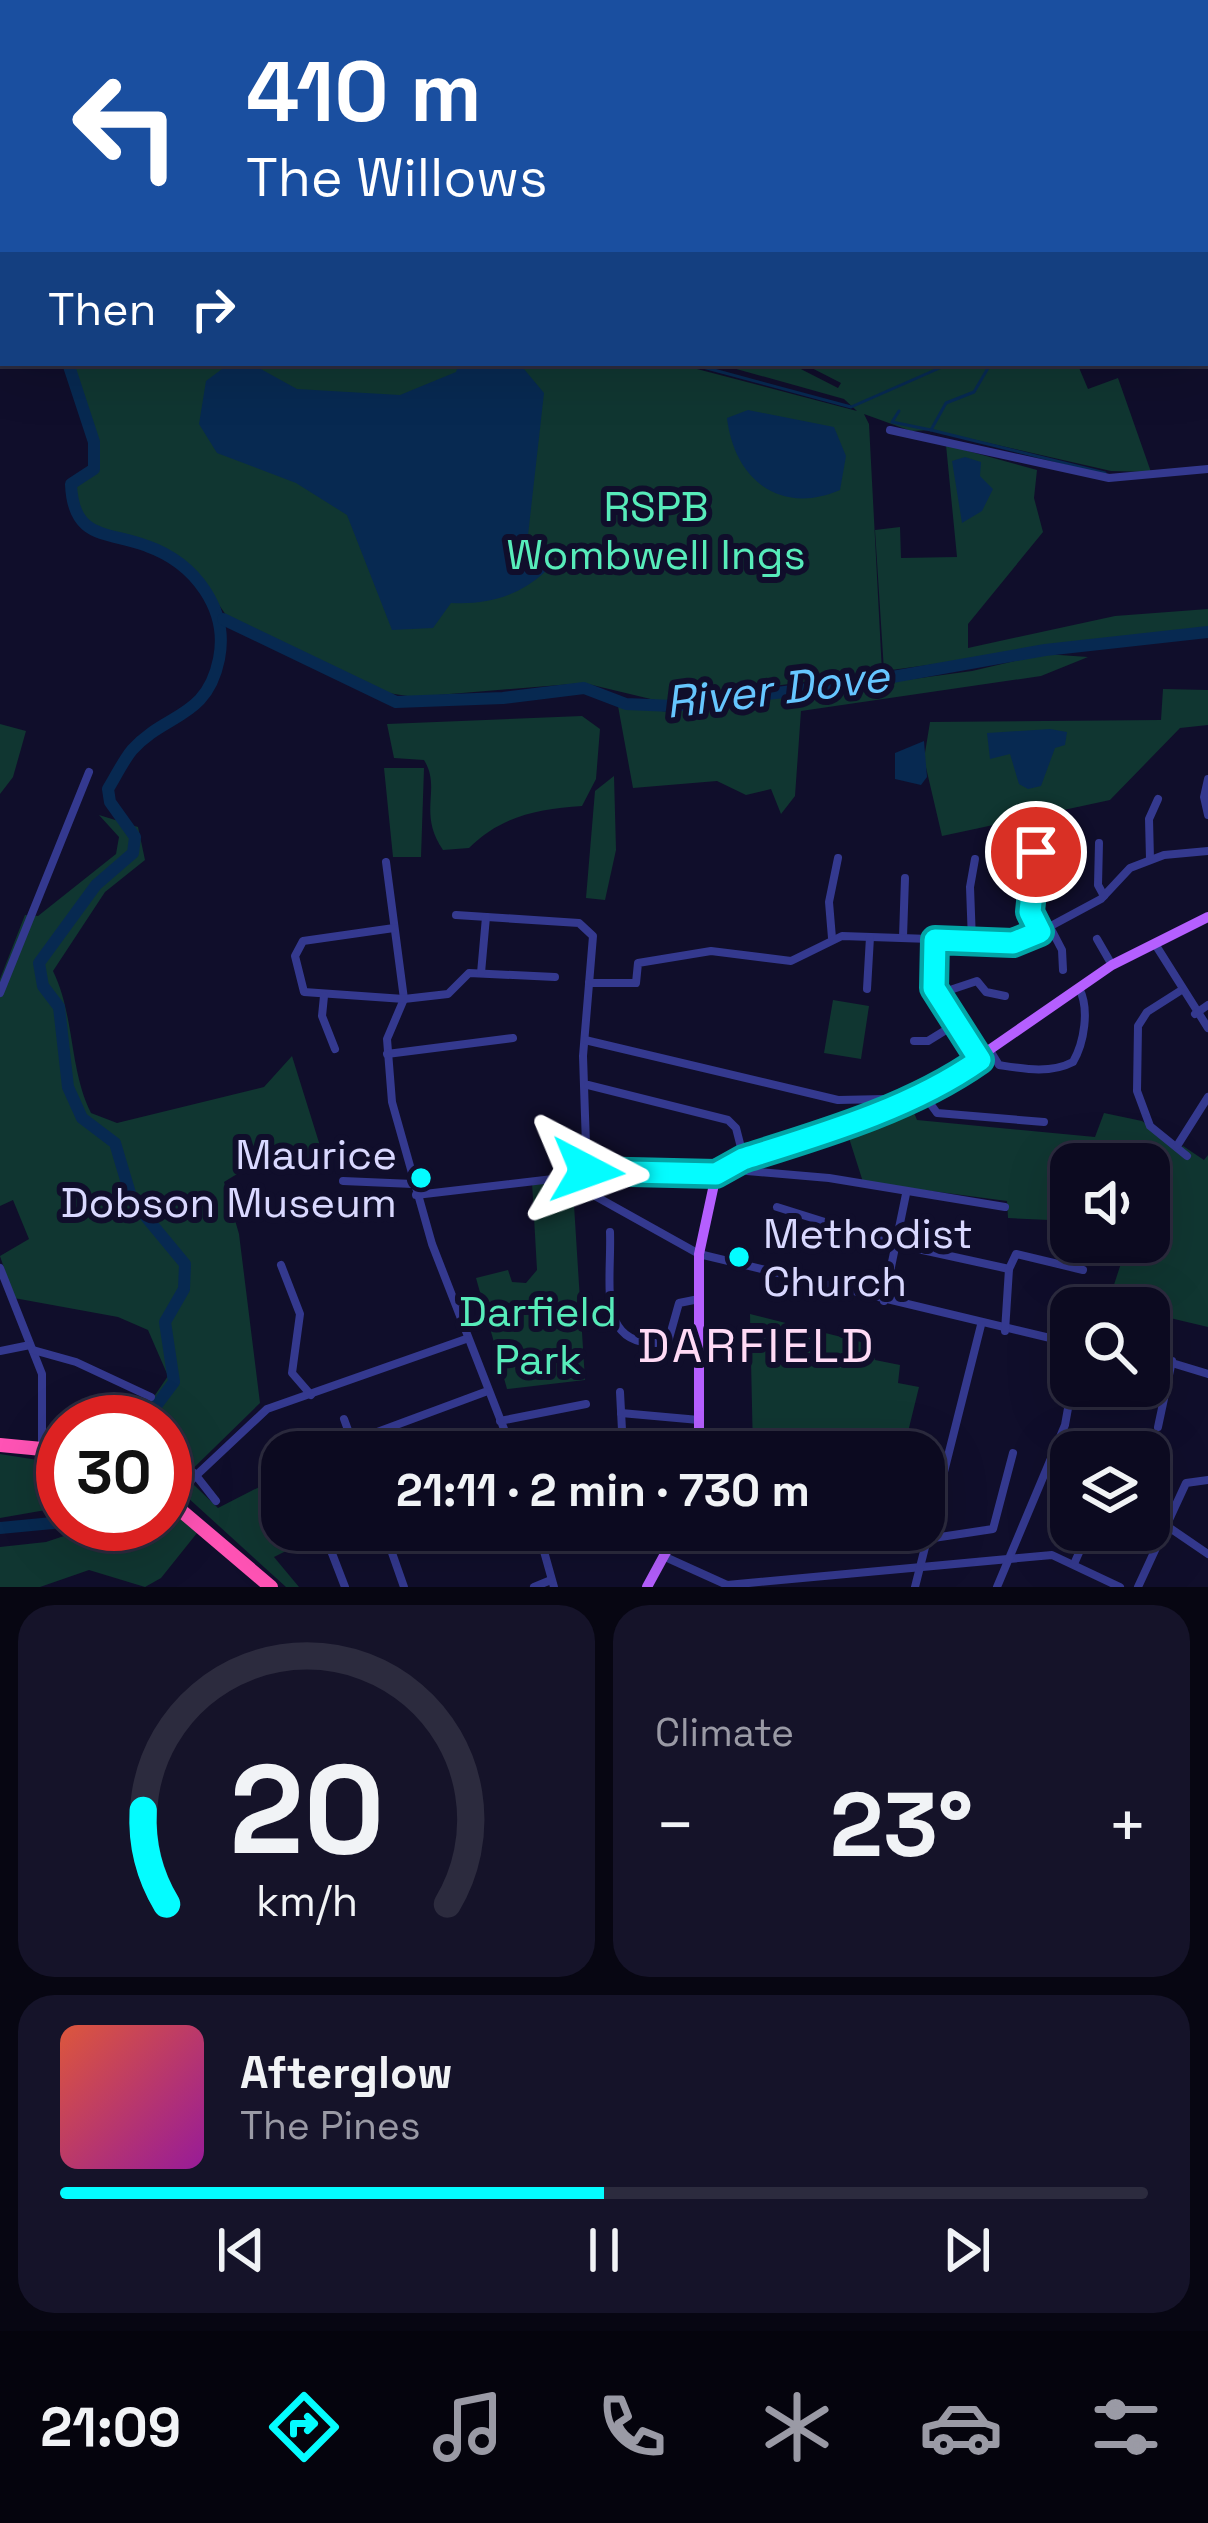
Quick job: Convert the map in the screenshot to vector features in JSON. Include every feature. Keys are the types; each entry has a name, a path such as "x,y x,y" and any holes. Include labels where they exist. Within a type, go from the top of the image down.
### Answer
{"highway":[{"path":"0,1445 36,1448"},
{"path":"192,1519 271,1587"}],"main road":[{"path":"699,1431 699,1254 716,1174 740,1161 924,1095 1112,965 1208,916"},
{"path":"647,1587 666,1551"}],"street":[{"path":"890,430 1109,478 1208,470"},
{"path":"0,993 89,772"},
{"path":"1208,779 1204,797 1208,815"},
{"path":"1150,859 1149,819 1158,799"},
{"path":"1099,843 1098,884 1104,896"},
{"path":"589,983 636,983 638,963 693,951 790,961 832,938 1021,942 1104,896 1130,868 1150,859 1208,851"},
{"path":"1036,852 1030,912 1045,929 1060,963"},
{"path":"832,938 829,902 838,858"},
{"path":"972,941 970,887 976,859"},
{"path":"386,862 404,999 387,1039 387,1054 415,1190 485,1392 504,1431"},
{"path":"903,937 905,878"},
{"path":"456,915 579,923 592,935 585,1040 587,1174"},
{"path":"481,973 486,917"},
{"path":"394,928 303,941 296,947 304,992 404,999 448,994 461,978 481,973 555,977"},
{"path":"867,989 861,969 870,937"},
{"path":"1097,939 1112,965"},
{"path":"935,940 938,994 954,1025 1000,1065 1023,1069 1067,1066 1076,1058 1083,1033 1084,998 1079,988"},
{"path":"1154,942 1180,991 1208,1028"},
{"path":"938,994 976,981 986,992 1005,996"},
{"path":"1180,991 1147,1012 1138,1026 1142,1109 1150,1126 1186,1156"},
{"path":"324,996 322,1016 335,1049"},
{"path":"1195,1014 1208,1005"},
{"path":"914,1041 928,1041 954,1025"},
{"path":"387,1054 513,1038"},
{"path":"585,1040 838,1100 885,1100 888,1107"},
{"path":"588,1085 728,1120 736,1128 740,1161 747,1172 829,1178 1005,1207"},
{"path":"924,1095 937,1113 1044,1123"},
{"path":"1177,1147 1208,1097"},
{"path":"343,1181 415,1190 587,1174 716,1174"},
{"path":"561,1177 699,1254 1050,1339"},
{"path":"884,1300 906,1193"},
{"path":"777,1207 895,1244 1009,1269"},
{"path":"610,1232 613,1321 624,1338 637,1343 668,1342 679,1303 699,1299"},
{"path":"1005,1331 1009,1269 1016,1254 1083,1270"},
{"path":"281,1265 300,1314 292,1373 311,1395"},
{"path":"0,1268 42,1375 43,1395"},
{"path":"945,1468 981,1325"},
{"path":"216,1501 194,1472 267,1409 466,1339"},
{"path":"0,1351 32,1347 147,1395"},
{"path":"1159,1427 1172,1361 1208,1374"},
{"path":"380,1431 485,1392"},
{"path":"620,1392 622,1430"},
{"path":"500,1421 586,1404"},
{"path":"997,1587 1065,1425 1068,1407"},
{"path":"621,1413 699,1420"},
{"path":"344,1419 349,1431"},
{"path":"945,1537 993,1529 1013,1453"},
{"path":"1170,1513 1186,1483 1208,1480"},
{"path":"1170,1528 1208,1554"},
{"path":"330,1551 345,1587"},
{"path":"391,1551 404,1587"},
{"path":"534,1587 552,1584 543,1551"},
{"path":"915,1587 923,1551"},
{"path":"1074,1564 1080,1551"},
{"path":"1138,1587 1153,1551"},
{"path":"663,1556 727,1585 1052,1556 1120,1587"}],"green space":[{"name":"RSPB Wombwell Ings","path":"72,366 685,366 857,411 844,399 726,366 795,366 838,388 841,383 808,366 1078,366 1088,389 1118,378 1151,472 1111,471 932,430 911,431 864,414 869,424 882,672 659,701 584,683 414,697 388,693 226,615 199,576 175,554 89,524 75,504 76,486 97,472 98,442"},
{"path":"946,445 1037,470 1034,498 1043,532 968,624 968,648 1115,616 1208,609 1208,627 884,671 875,530 900,527 901,558 957,557"},
{"path":"1045,654 1088,657 1041,676 801,711 795,796 781,814 771,789 746,795 717,781 633,788 618,706 670,712 972,671"},
{"path":"1163,689 1208,690 1208,725 1180,728 1110,800 942,836 924,759 930,722 1161,720"},
{"path":"582,716 600,729 596,779 582,806 521,816 494,828 469,848 443,850 432,824 429,771 424,760 394,758 387,724"},
{"path":"0,724 26,731 13,777 0,794"},
{"path":"384,768 424,768 421,857 393,857"},
{"path":"614,776 616,850 605,900 586,898 595,791"},
{"path":"99,815 138,827 145,860 105,892 53,971 91,1113 117,1123 264,1087 292,1056 326,1165 298,1157 273,1158 224,1182 239,1234 260,1403 192,1469 192,1395 155,1395 168,1376 148,1330 118,1317 14,1298 0,1256 29,1239 13,1200 0,1206 0,979 25,915 38,916 116,854 119,837"},
{"path":"833,1000 869,1006 861,1059 824,1053"},
{"path":"910,1103 917,1120 1095,1137 1104,1113 1142,1121 1179,1149 1183,1146 1204,1160 1208,1155 1208,1327 1170,1318 1170,1287 1113,1287 1121,1263 1170,1263 1170,1143 1050,1143 1050,1220 1008,1218 1007,1201 863,1182 849,1138 819,1138"},
{"name":"Darfield Park","path":"532,1182 573,1189 585,1380 507,1389 476,1278 508,1270 512,1282 526,1283 537,1270"},
{"path":"750,1314 873,1345 875,1360 900,1365 898,1383 919,1387 908,1431 753,1431"},
{"path":"0,1454 36,1460 36,1512 0,1518"},
{"path":"194,1485 218,1508 261,1486 261,1551 286,1551 274,1557 299,1587 286,1587 192,1501"},
{"path":"36,1543 36,1551 183,1551 161,1578 145,1587 89,1570 40,1587 0,1587 0,1547"}],"water":[{"path":"226,366 255,366 297,389 400,395 456,372 458,366 522,366 544,393 526,553 546,571 502,597 451,603 433,628 392,630 347,515 296,483 217,453 199,424 206,381"},
{"path":"748,410 834,427 846,456 840,490 798,498 764,487 739,459 731,440 727,418"},
{"path":"965,457 981,462 980,476 993,489 982,511 962,523 952,461"},
{"path":"1067,732 1065,745 1055,748 1041,786 1028,789 1019,784 1010,754 990,759 987,733"},
{"path":"924,741 927,777 921,785 895,779 895,753"}],"waterway":[{"path":"69,366 94,442 94,469 71,484 78,516 96,531 164,554 194,576 213,606 221,640 213,679 205,693 132,750 108,789 110,802 135,837 133,853 96,885 39,963 43,986 59,1007 68,1087 82,1118 115,1143 132,1200 185,1264 184,1289 165,1322 174,1382 164,1395"},
{"path":"699,366 851,407 944,366"},
{"path":"899,411 892,422 931,430 946,403 974,392 989,366"},
{"path":"931,430 1105,473"},
{"name":"River Dove","path":"223,619 396,702 503,698 584,688 626,704 673,706 864,682 1045,650 1208,632"},
{"path":"0,1528 36,1525"}],"place":[{"name":"Maurice Dobson Museum","path":"421,1178"},
{"name":"Methodist Church","path":"739,1257"}],"district":[{"name":"DARFIELD","path":"757,1345"}],"route":[{"path":"587,1171 716,1174 743,1159 924,1095 955,1078 980,1060 934,988 935,940 1013,943 1040,932 1030,912 1036,852"}]}
